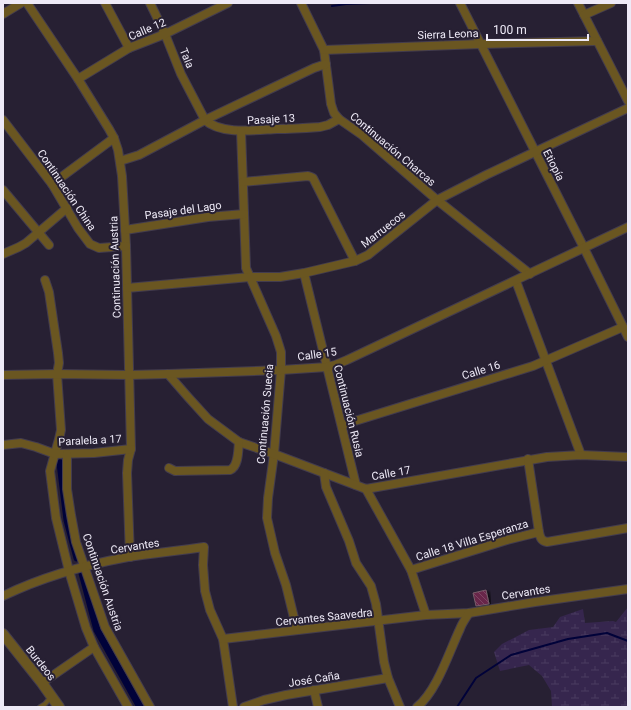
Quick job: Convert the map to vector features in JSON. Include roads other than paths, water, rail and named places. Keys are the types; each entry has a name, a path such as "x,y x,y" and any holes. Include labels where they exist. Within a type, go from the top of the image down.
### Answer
{"street":[{"path":"3,14 20,3"},
{"name":"Continuación Austria","path":"27,3 78,79 114,138 118,150 126,246 131,449 127,473 130,557"},
{"path":"105,3 129,48"},
{"name":"Tala","path":"150,3 165,34 181,74 205,120"},
{"name":"Continuación Charcas","path":"301,3 324,50 331,104 339,119 362,135 437,200 530,274"},
{"name":"Etiopía","path":"460,3 628,337"},
{"path":"578,3 628,101"},
{"path":"584,15 611,3"},
{"name":"Calle 12","path":"78,79 129,48 165,34 223,4"},
{"name":"Sierra Leona","path":"324,50 597,41"},
{"path":"120,161 139,154 205,120 314,68 326,64"},
{"name":"Marruecos","path":"127,288 250,277 280,277 355,261 368,256 437,200 628,108"},
{"name":"Pasaje 13","path":"205,120 214,126 241,131 320,127 328,125 339,119"},
{"name":"Continuación China","path":"3,120 52,184 78,228 90,244 99,248 126,246"},
{"name":"Continuación Suecia","path":"241,131 246,268 276,336 282,370 267,518 297,630"},
{"path":"52,184 114,138"},
{"path":"243,182 308,176 313,178 355,261"},
{"path":"3,190 49,245"},
{"path":"3,254 26,243 67,208"},
{"name":"Pasaje del Lago","path":"125,230 208,217 244,214"},
{"name":"Calle 15","path":"3,375 129,375 327,367 347,360 516,281 628,226"},
{"name":"Continuación Rusia","path":"304,273 356,485"},
{"path":"45,280 49,292 59,363 58,374 61,430 50,471 56,518 69,571 86,628 94,647 128,707"},
{"path":"516,281 582,456"},
{"name":"Calle 16","path":"342,425 533,366 623,327"},
{"name":"Calle 17","path":"168,374 208,419 239,442 366,488 528,459 557,456 628,457"},
{"path":"169,468 175,471 234,469 239,442"},
{"name":"Paralela a 17","path":"3,445 21,443 55,454 94,453 131,449"},
{"name":"Continuación Austria","path":"67,454 67,489 70,515 76,542 105,627 150,707"},
{"path":"528,459 539,532"},
{"path":"324,473 326,487 346,534 356,563 371,586 376,604 382,650 388,678 400,707"},
{"path":"366,488 411,570 426,615"},
{"name":"Calle 18 Villa Esperanza","path":"411,570 506,540 539,532 540,538 546,542 628,528"},
{"name":"Cervantes","path":"3,596 41,580 85,566 130,557 204,547 203,565 205,591 210,610 223,639"},
{"name":"Cervantes","path":"426,615 469,612 628,589"},
{"path":"417,707 432,689 460,627 469,612"},
{"name":"Cervantes Saavedra","path":"223,639 379,622 426,615"},
{"name":"Burdeos","path":"3,634 59,707"},
{"path":"223,639 233,707"},
{"path":"42,684 94,647"},
{"name":"José Caña","path":"244,707 275,697 388,678"},
{"path":"314,690 318,707"}],"lane":[{"path":"40,707 52,697"}],"waterway":[{"path":"332,6 371,3"},
{"path":"60,463 67,520 77,558"},
{"path":"82,573 97,630 140,707"},
{"path":"457,707 476,678 511,655 568,639 607,633 628,641"}]}
